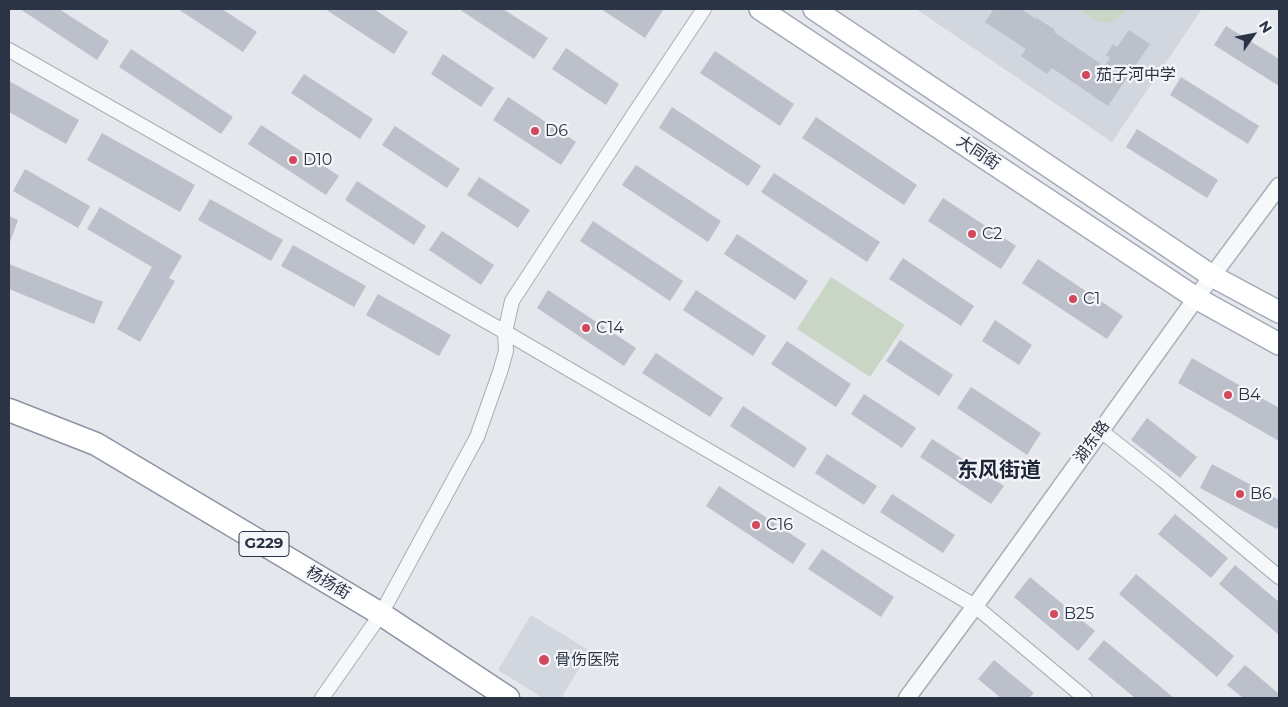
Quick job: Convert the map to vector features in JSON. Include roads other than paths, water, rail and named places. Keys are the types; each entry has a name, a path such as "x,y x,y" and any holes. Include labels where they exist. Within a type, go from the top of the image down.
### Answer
{"highway":[{"name":"杨扬街","path":"9,410 96,444 381,614 508,698"}],"main road":[{"name":"大同街","path":"760,9 1196,298 1279,344"},
{"name":"大同街","path":"821,11 1212,276 1279,312"}],"street":[{"path":"322,698 381,614 477,437 506,351 505,332 512,301 704,9"},
{"path":"9,50 505,332 975,606 1085,698"},
{"name":"湖东路","path":"907,698 1279,186"},
{"path":"1101,430 1279,577"}],"place":[{"name":"茄子河中学","path":"1086,75"},
{"name":"D6","path":"535,131"},
{"name":"D10","path":"293,160"},
{"name":"C2","path":"972,234"},
{"name":"C1","path":"1073,299"},
{"name":"C14","path":"586,328"},
{"name":"B4","path":"1228,395"},
{"name":"B6","path":"1240,494"},
{"name":"C16","path":"756,525"},
{"name":"B25","path":"1054,614"},
{"name":"骨伤医院","path":"544,660"}],"district":[{"name":"东风街道","path":"999,471"}]}
